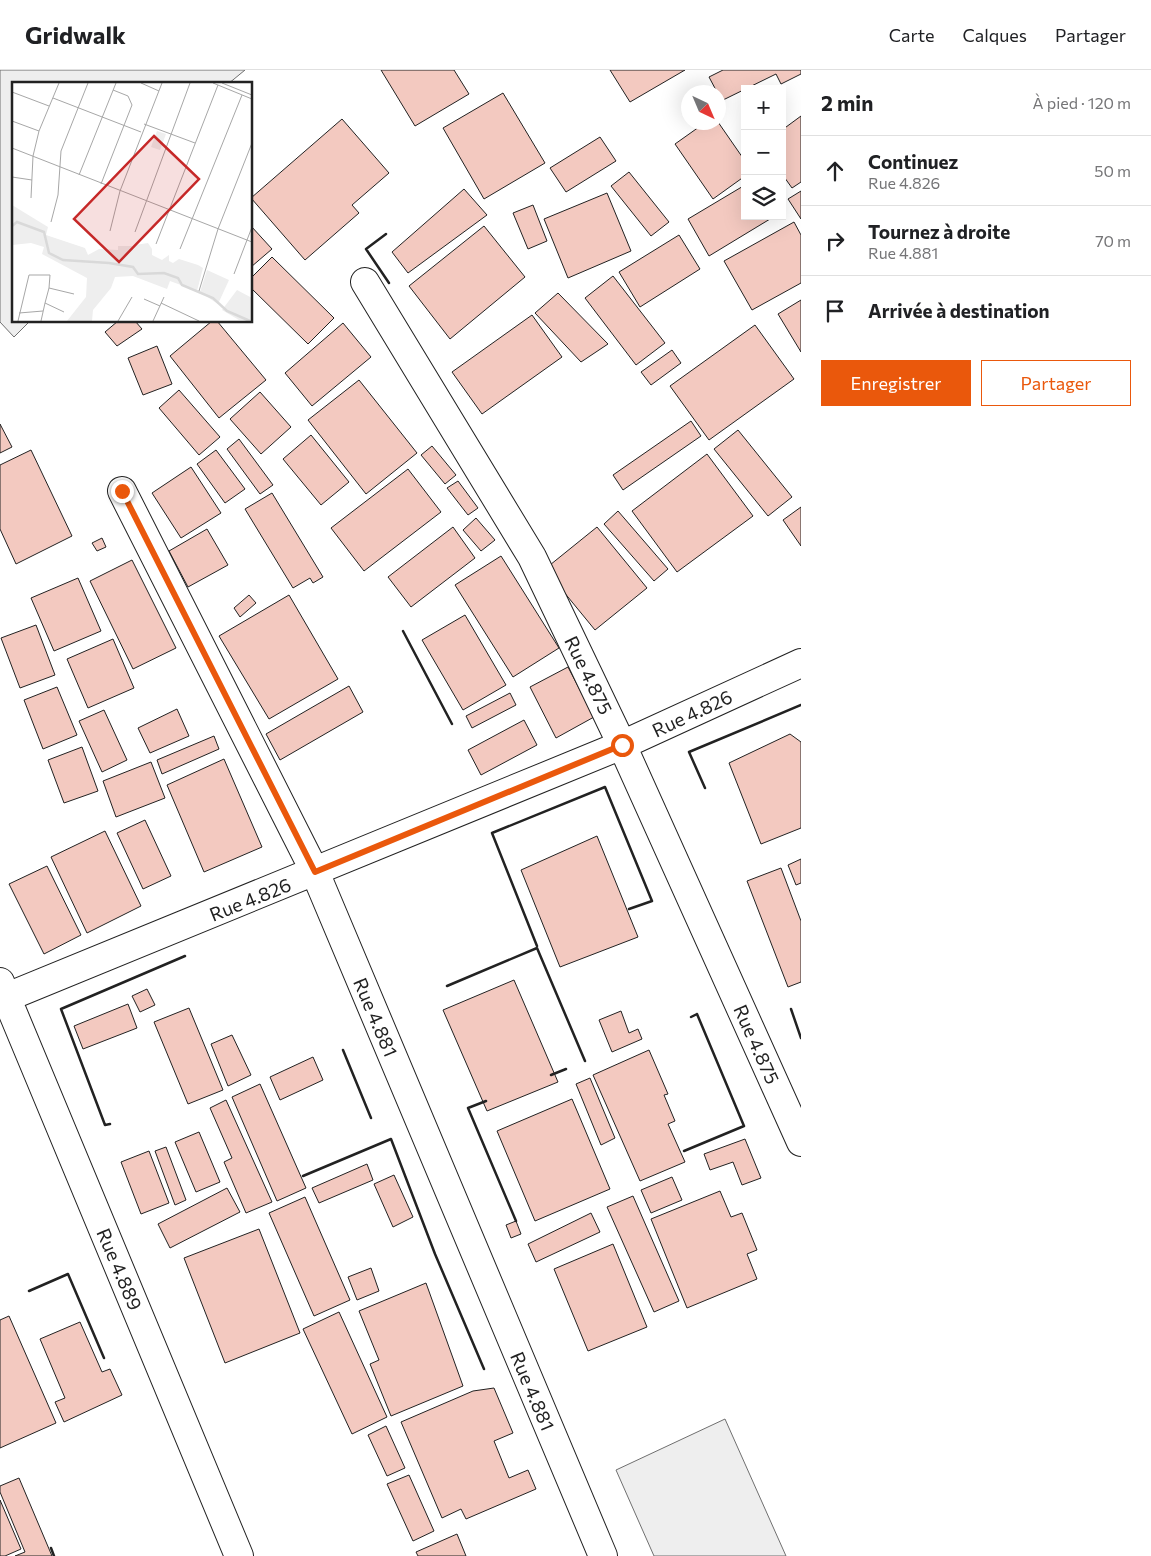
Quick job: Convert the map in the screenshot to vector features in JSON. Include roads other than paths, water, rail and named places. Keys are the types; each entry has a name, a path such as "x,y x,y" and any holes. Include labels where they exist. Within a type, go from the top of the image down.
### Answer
{"street":[{"name":"Rue 4.875","path":"365,282 532,557 622,745 801,1142"},
{"name":"Rue 4.881","path":"122,491 315,872 603,1556"},
{"name":"Rue 4.826","path":"2,993 315,872 622,745 801,662"},
{"name":"Rue 4.889","path":"2,993 239,1556"}]}
